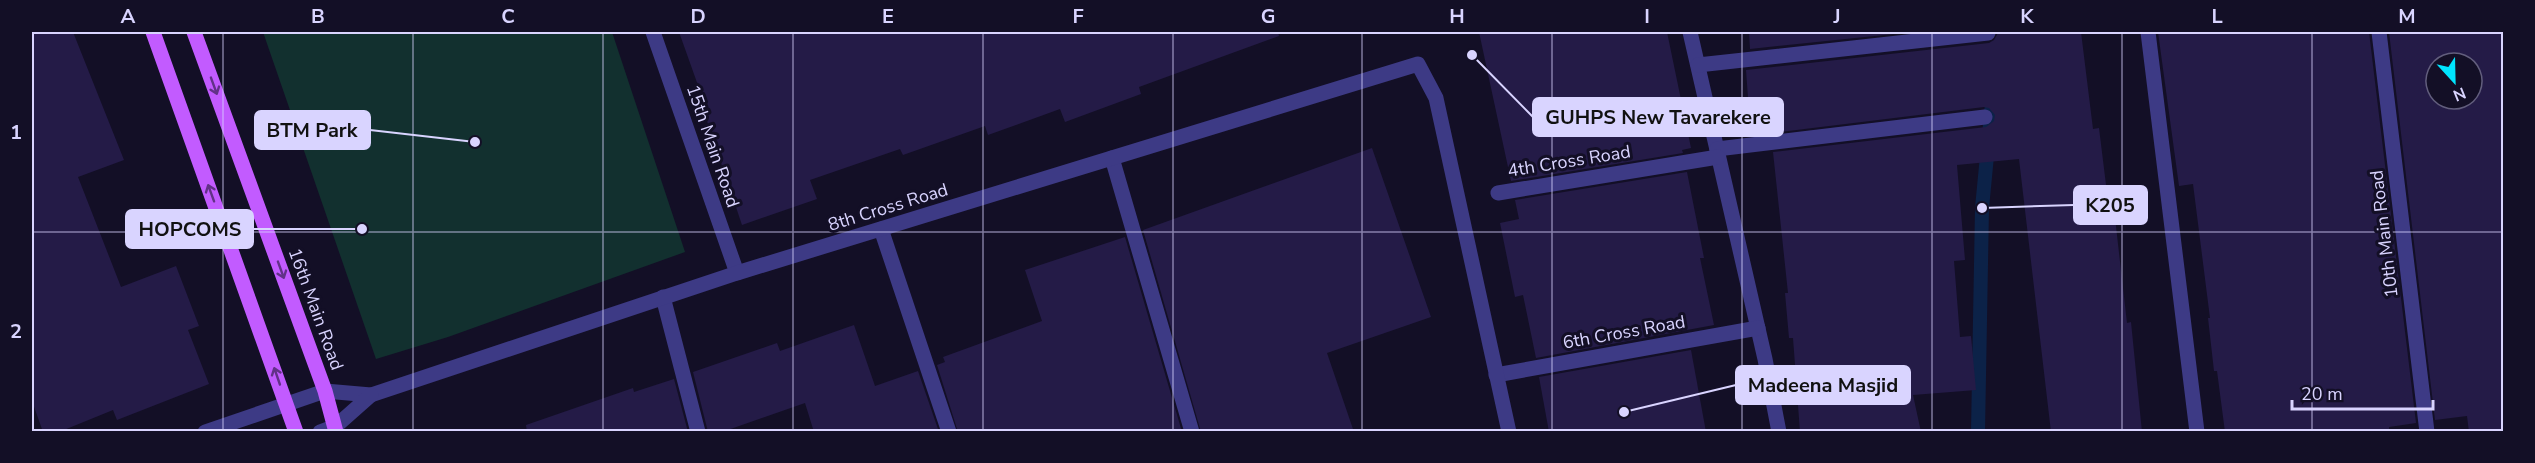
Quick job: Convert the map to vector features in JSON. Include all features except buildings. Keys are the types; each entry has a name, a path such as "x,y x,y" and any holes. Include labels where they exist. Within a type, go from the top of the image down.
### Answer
{"main road":[{"path":"153,32 296,432"},
{"name":"16th Main Road","path":"194,32 325,391 336,429"}],"street":[{"name":"15th Main Road","path":"653,32 737,273"},
{"path":"1690,32 1758,328 1779,432"},
{"path":"2148,32 2197,432"},
{"name":"10th Main Road","path":"2379,32 2427,432"},
{"path":"1698,65 1988,33"},
{"name":"8th Cross Road","path":"205,432 325,391 371,395 737,273 1418,64 1436,98 1496,375"},
{"name":"4th Cross Road","path":"1498,192 1718,153 1985,117"},
{"path":"1112,158 1192,432"},
{"path":"881,229 949,432"},
{"path":"663,297 698,432"},
{"name":"6th Cross Road","path":"1496,375 1758,328"},
{"path":"1496,375 1509,432"},
{"name":"8th Cross Road","path":"320,432 336,429 371,395"}],"green space":[{"path":"263,32 612,32 685,252 448,337 376,359"}],"waterway":[{"path":"1978,432 1982,208 1993,93"}],"place":[{"name":"GUHPS New Tavarekere","path":"1472,55"},
{"name":"BTM Park","path":"475,142"},
{"name":"K205","path":"1982,208"},
{"name":"HOPCOMS","path":"362,229"},
{"name":"Madeena Masjid","path":"1624,412"}]}
